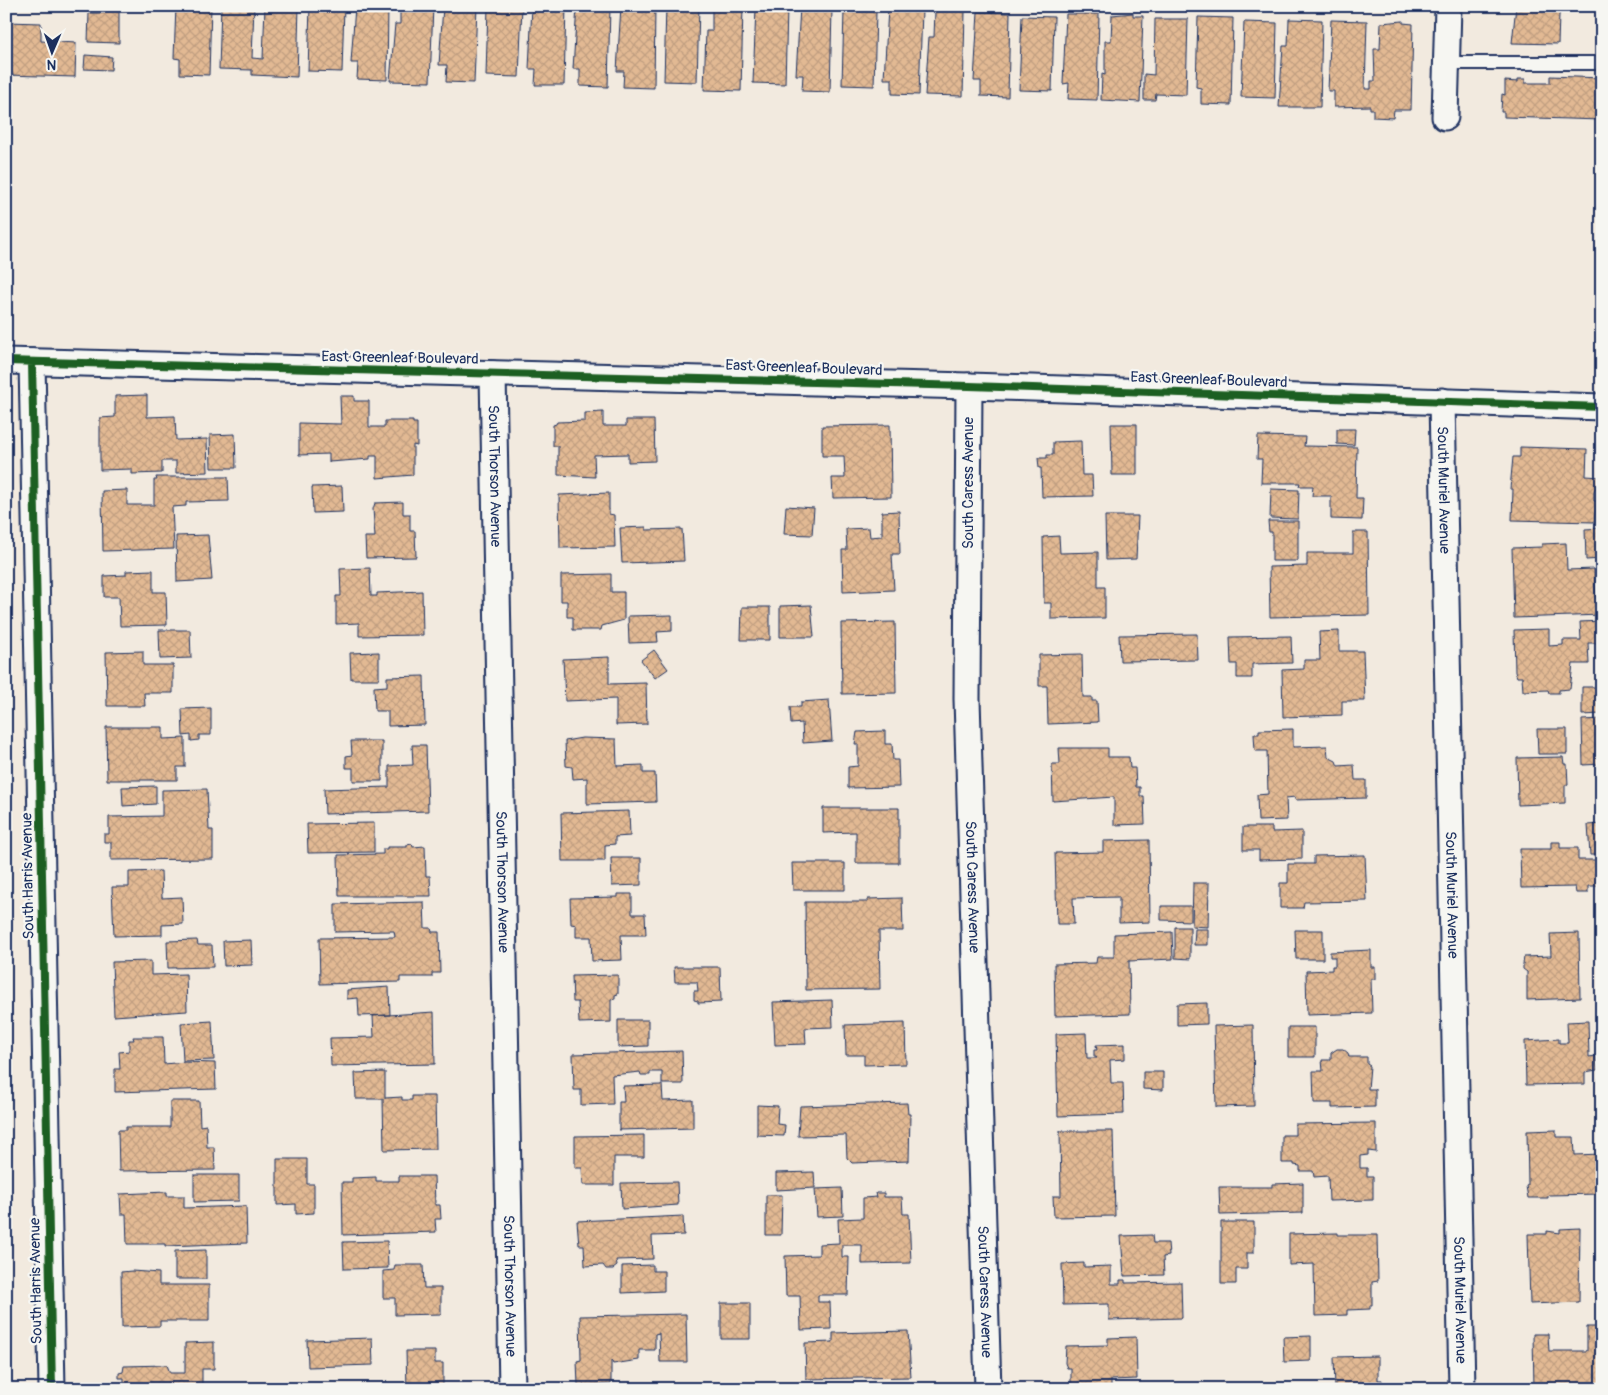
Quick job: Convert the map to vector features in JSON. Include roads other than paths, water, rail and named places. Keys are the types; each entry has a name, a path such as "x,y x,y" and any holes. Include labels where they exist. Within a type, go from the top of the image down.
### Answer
{"street":[{"path":"1445,117 1448,6"},
{"name":"East Greenleaf Boulevard","path":"6,361 969,386 1602,407"},
{"name":"South Harris Avenue","path":"32,362 52,1389"},
{"name":"South Thorson Avenue","path":"493,374 512,1389"},
{"name":"South Caress Avenue","path":"969,386 967,699 988,1389"},
{"name":"South Muriel Avenue","path":"1442,401 1462,1389"}],"lane":[{"path":"1447,63 1602,63"}]}
